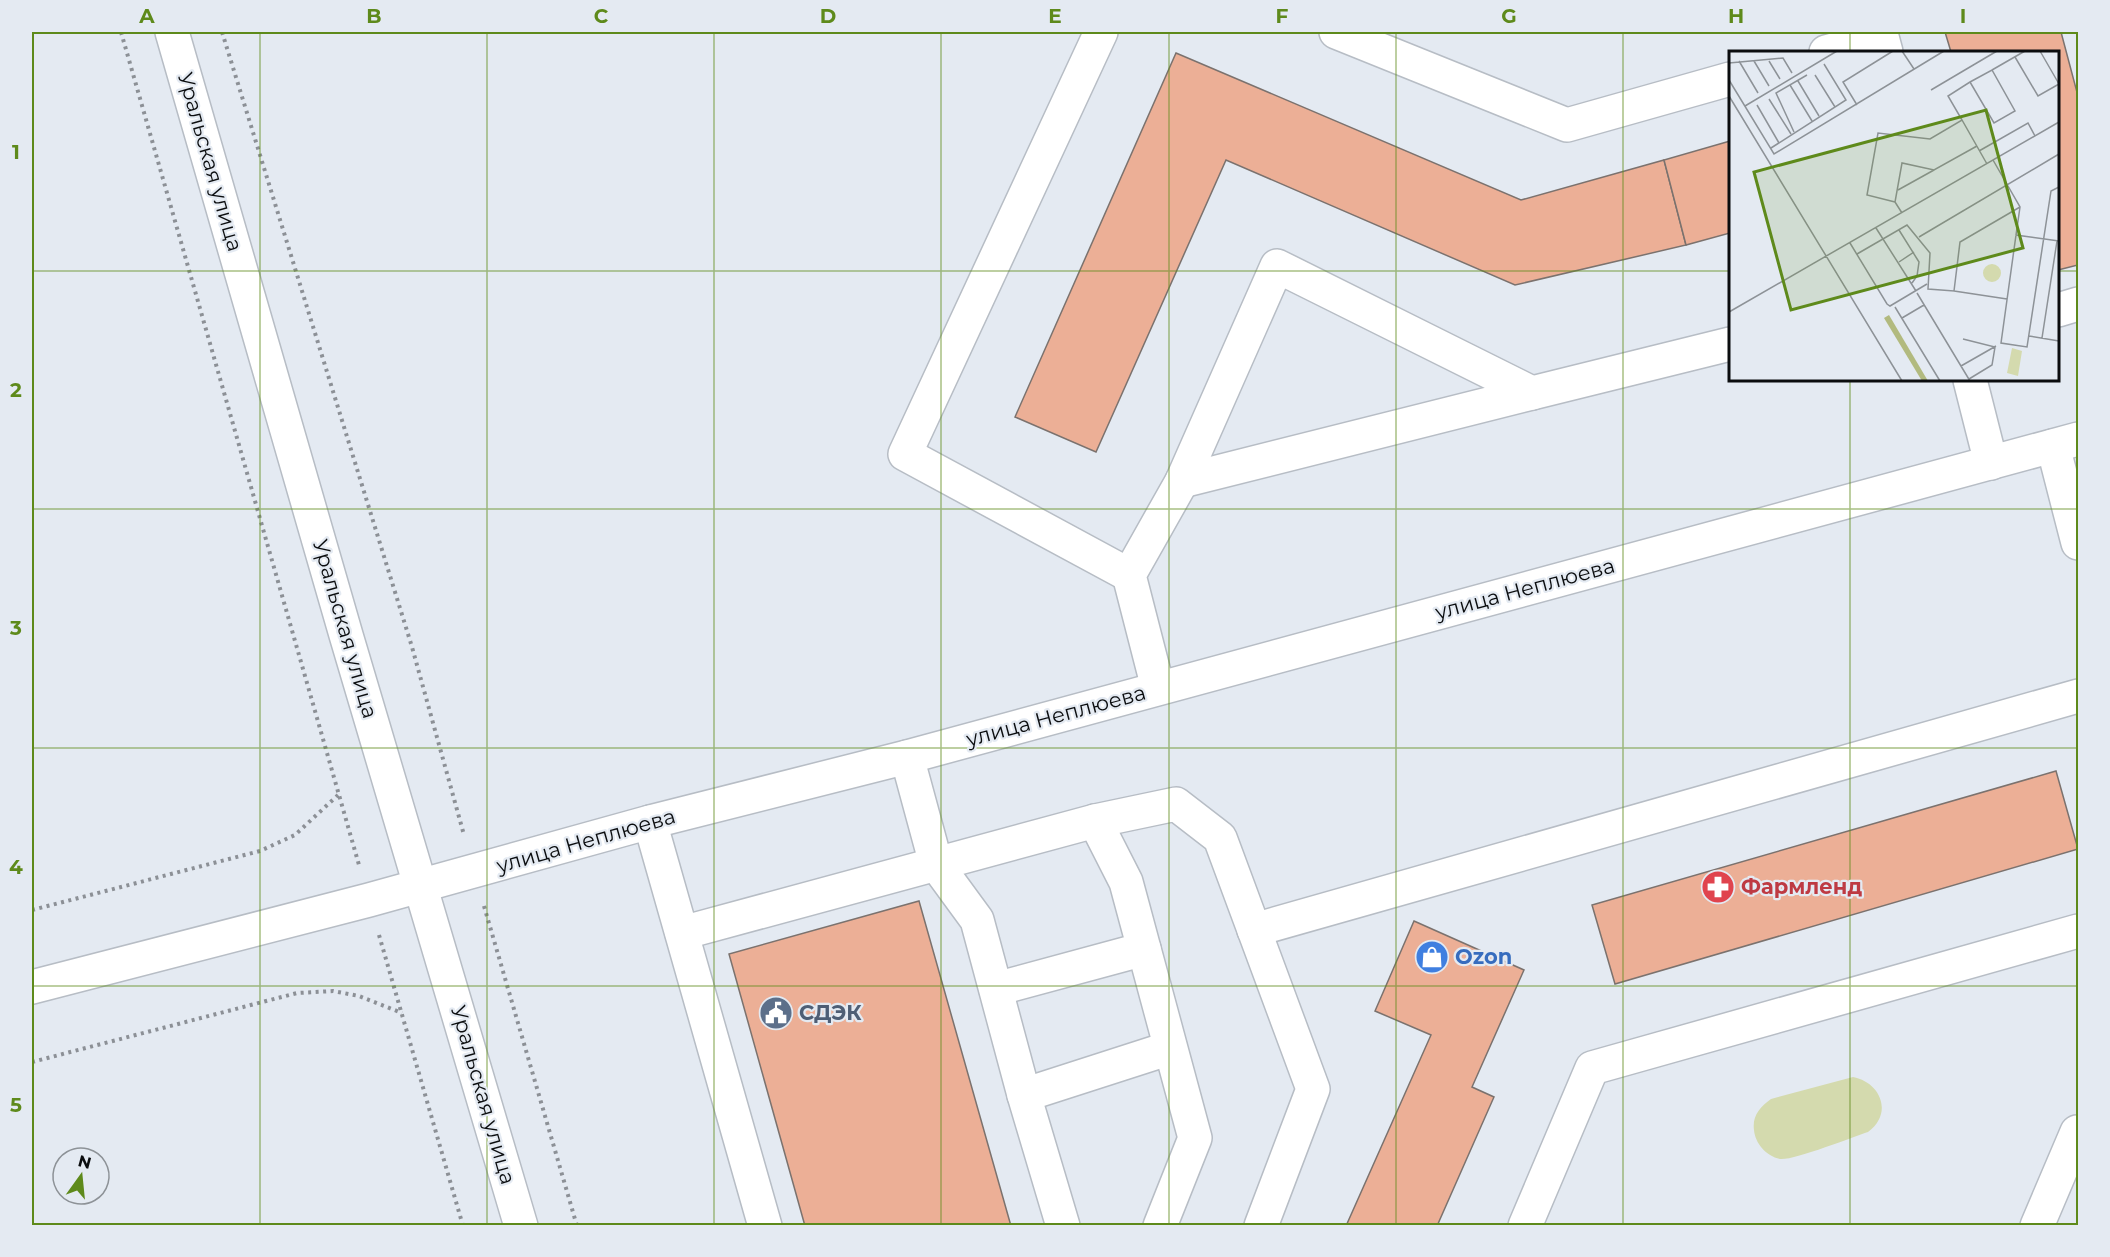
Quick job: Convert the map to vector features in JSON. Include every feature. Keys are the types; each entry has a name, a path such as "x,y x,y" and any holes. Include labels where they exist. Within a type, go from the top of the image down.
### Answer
{"main road":[{"name":"Уральская улица","path":"172,32 346,635 422,885 521,1226"},
{"path":"1101,32 905,454 1129,575"},
{"path":"1336,32 1567,125 1729,80"},
{"path":"1831,51 1882,40"},
{"path":"1158,688 1129,575 1182,482 1277,266 1532,393"},
{"path":"2059,310 2079,304"},
{"path":"1182,482 1729,344"},
{"path":"1970,381 1991,463"},
{"name":"улица Неплюева","path":"32,987 474,872 650,822 907,758 2066,442"},
{"path":"2066,442 2079,543"},
{"path":"1254,930 2079,696"},
{"path":"907,758 936,864 977,920 1024,1095 1063,1226"},
{"path":"682,933 1095,820 1176,804 1221,838 1313,1089 1261,1226"},
{"path":"1095,820 1125,882 1195,1138 1160,1226"},
{"path":"650,822 765,1226"},
{"path":"1525,1226 1592,1068 2079,931"},
{"path":"996,989 1144,949"},
{"path":"1024,1095 1170,1047"},
{"path":"2037,1226 2078,1131"}],"path":[{"path":"121,32 463,1226"},
{"path":"222,32 412,647 474,872 577,1226"},
{"path":"32,910 260,851 295,835 339,795"},
{"path":"32,1062 297,993 333,991 375,1001 402,1013"}],"green space":[{"path":"1853,1077 1870,1085 1880,1099 1882,1108 1880,1116 1868,1132 1787,1159 1770,1155 1759,1144 1755,1135 1754,1120 1760,1109 1771,1099"}],"building":[{"path":"1945,32 2061,32 2078,96 2078,265 2059,270 2059,51 1951,51"},
{"path":"1176,53 1521,200 1664,160 1686,245 1515,285 1226,160 1096,452 1015,417"},
{"path":"1729,141 1729,233 1686,245 1664,160"},
{"path":"2056,771 2078,849 1615,984 1592,905"},
{"path":"919,901 1011,1226 805,1226 729,954"},
{"path":"1414,921 1524,970 1472,1087 1494,1097 1437,1226 1346,1226 1431,1035 1375,1011"}],"place":[{"name":"Фармленд","path":"1718,887"},
{"name":"Ozon","path":"1432,957"},
{"name":"СДЭК","path":"776,1013"}]}
